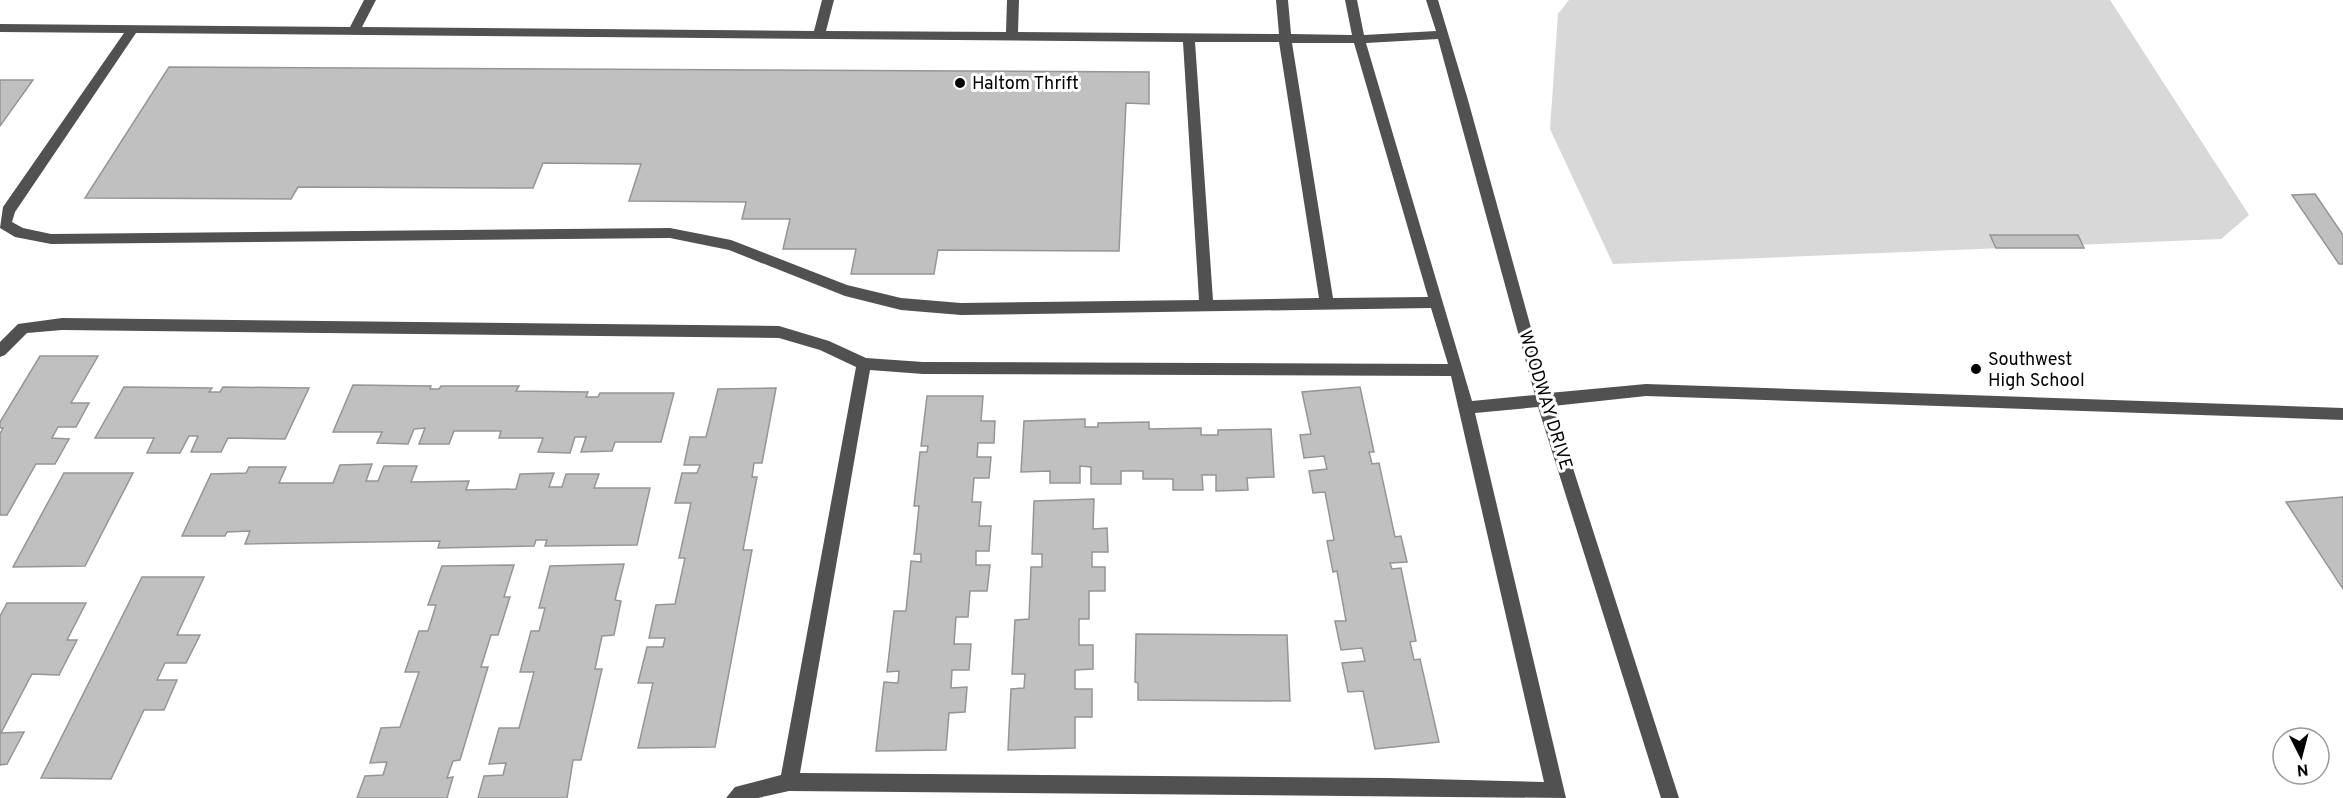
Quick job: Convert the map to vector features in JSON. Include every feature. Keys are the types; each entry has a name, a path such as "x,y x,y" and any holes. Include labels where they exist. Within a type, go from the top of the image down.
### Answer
{"street":[{"path":"354,31 370,0"},
{"path":"819,36 828,0"},
{"path":"1012,0 1012,37"},
{"path":"1282,0 1285,39 1327,303"},
{"path":"735,798 741,793 789,782 1389,787 1556,794 1457,370 1359,39 1351,0"},
{"name":"WOODWAY DRIVE","path":"1432,0 1544,400 1629,661 1670,798"},
{"path":"0,28 1285,39 1359,39 1443,35"},
{"path":"133,29 8,211 5,224 20,233 51,239 670,233 731,245 845,290 901,304 961,309 1437,302"},
{"path":"1189,38 1206,305"},
{"path":"0,351 23,328 62,324 779,332 824,345 864,364 922,368 1457,370"},
{"path":"789,782 864,364"},
{"path":"1466,408 1646,390 2343,414"}],"shaded area":[{"path":"1569,0 2110,0 2249,215 2221,239 1613,264 1550,129 1558,14"}],"building":[{"path":"169,67 1149,72 1149,104 1126,103 1119,251 938,250 934,274 851,274 856,249 783,249 790,219 742,219 746,202 629,201 641,164 543,163 533,188 298,187 291,199 85,198"},
{"path":"0,80 33,80 0,126"},
{"path":"2315,194 2343,235 2343,264 2339,264 2292,195"},
{"path":"1990,235 2078,235 2084,248 1996,248"},
{"path":"40,356 98,356 71,403 89,403 76,427 58,427 52,438 69,439 55,464 36,464 7,515 0,515 0,434 3,428 0,428 0,422"},
{"path":"353,385 431,386 430,389 439,389 441,386 519,386 516,391 588,392 586,397 598,397 600,393 674,393 661,442 615,442 612,451 581,452 586,437 575,437 570,453 538,452 543,438 499,438 501,431 454,431 449,444 419,444 425,428 414,429 408,444 377,443 382,432 333,432"},
{"path":"124,387 212,388 209,392 220,392 223,387 309,388 285,439 228,438 221,452 191,452 198,436 189,436 180,453 147,453 154,438 95,438"},
{"path":"1360,387 1374,452 1369,452 1372,464 1379,463 1395,537 1401,536 1407,562 1390,563 1392,569 1401,568 1416,641 1410,642 1414,660 1420,659 1439,742 1375,749 1363,691 1348,692 1342,663 1365,661 1362,648 1341,650 1335,621 1346,621 1337,571 1333,572 1327,541 1334,540 1325,492 1313,493 1309,471 1327,469 1324,456 1304,458 1300,435 1311,434 1302,392"},
{"path":"776,388 762,463 754,463 752,477 757,477 743,550 752,550 715,747 638,748 653,683 638,683 647,647 663,647 665,638 649,638 656,605 675,604 685,558 679,558 691,503 675,503 682,473 697,473 700,465 684,465 690,437 706,437 718,389"},
{"path":"927,396 983,396 981,421 995,421 994,443 978,443 977,457 991,457 989,478 974,478 972,502 981,502 979,526 991,526 989,551 976,551 976,565 990,565 987,591 970,591 968,617 956,617 954,644 971,644 969,670 952,670 951,688 967,687 965,712 949,713 946,750 876,751 884,682 898,683 899,671 887,672 894,611 906,611 911,561 921,562 921,554 914,554 919,506 914,506 920,452 927,452 928,446 921,446"},
{"path":"1085,419 1085,427 1098,427 1098,423 1149,422 1149,429 1201,428 1201,435 1218,435 1218,430 1271,429 1274,477 1247,478 1248,490 1216,491 1216,475 1202,475 1203,490 1173,490 1173,479 1143,479 1143,471 1121,471 1121,484 1091,484 1091,467 1080,466 1080,483 1050,483 1050,471 1021,472 1024,421"},
{"path":"372,464 366,481 378,481 384,466 417,466 411,482 469,481 466,490 516,489 520,474 554,473 549,487 562,487 566,474 599,474 594,488 650,488 637,545 545,546 547,540 536,540 534,546 438,548 440,541 245,544 250,531 227,532 225,536 182,536 211,474 246,473 249,467 286,467 279,483 333,483 340,465"},
{"path":"64,473 133,473 85,566 13,567"},
{"path":"2343,497 2343,589 2286,502"},
{"path":"1094,499 1093,529 1107,528 1108,552 1092,552 1092,567 1105,567 1105,591 1089,591 1089,619 1079,619 1079,645 1093,645 1093,669 1075,670 1075,689 1092,689 1092,717 1075,717 1075,748 1008,750 1011,689 1024,688 1025,674 1012,674 1015,620 1029,619 1031,567 1042,567 1042,554 1032,554 1034,501"},
{"path":"624,564 615,600 621,601 614,635 602,636 595,669 602,669 581,760 573,760 567,798 478,798 484,776 503,775 506,763 489,764 499,728 519,728 534,672 520,672 531,631 539,631 545,608 539,608 550,566"},
{"path":"514,565 504,597 510,597 498,635 491,635 481,667 488,667 460,760 453,761 447,778 453,777 447,798 357,798 365,776 383,775 387,762 370,763 381,728 400,727 419,672 405,672 419,631 428,631 436,605 428,605 442,566"},
{"path":"142,577 204,577 177,635 200,635 186,663 165,663 157,680 177,680 164,710 144,710 111,779 41,778"},
{"path":"7,603 86,603 67,640 77,640 59,675 32,674 1,733 24,732 7,764 0,765 0,616"},
{"path":"1136,634 1287,635 1290,701 1138,700 1138,683 1135,682"}],"place":[{"name":"Haltom Thrift","path":"960,83"},
{"name":"Southwest High School","path":"1976,369"}]}
